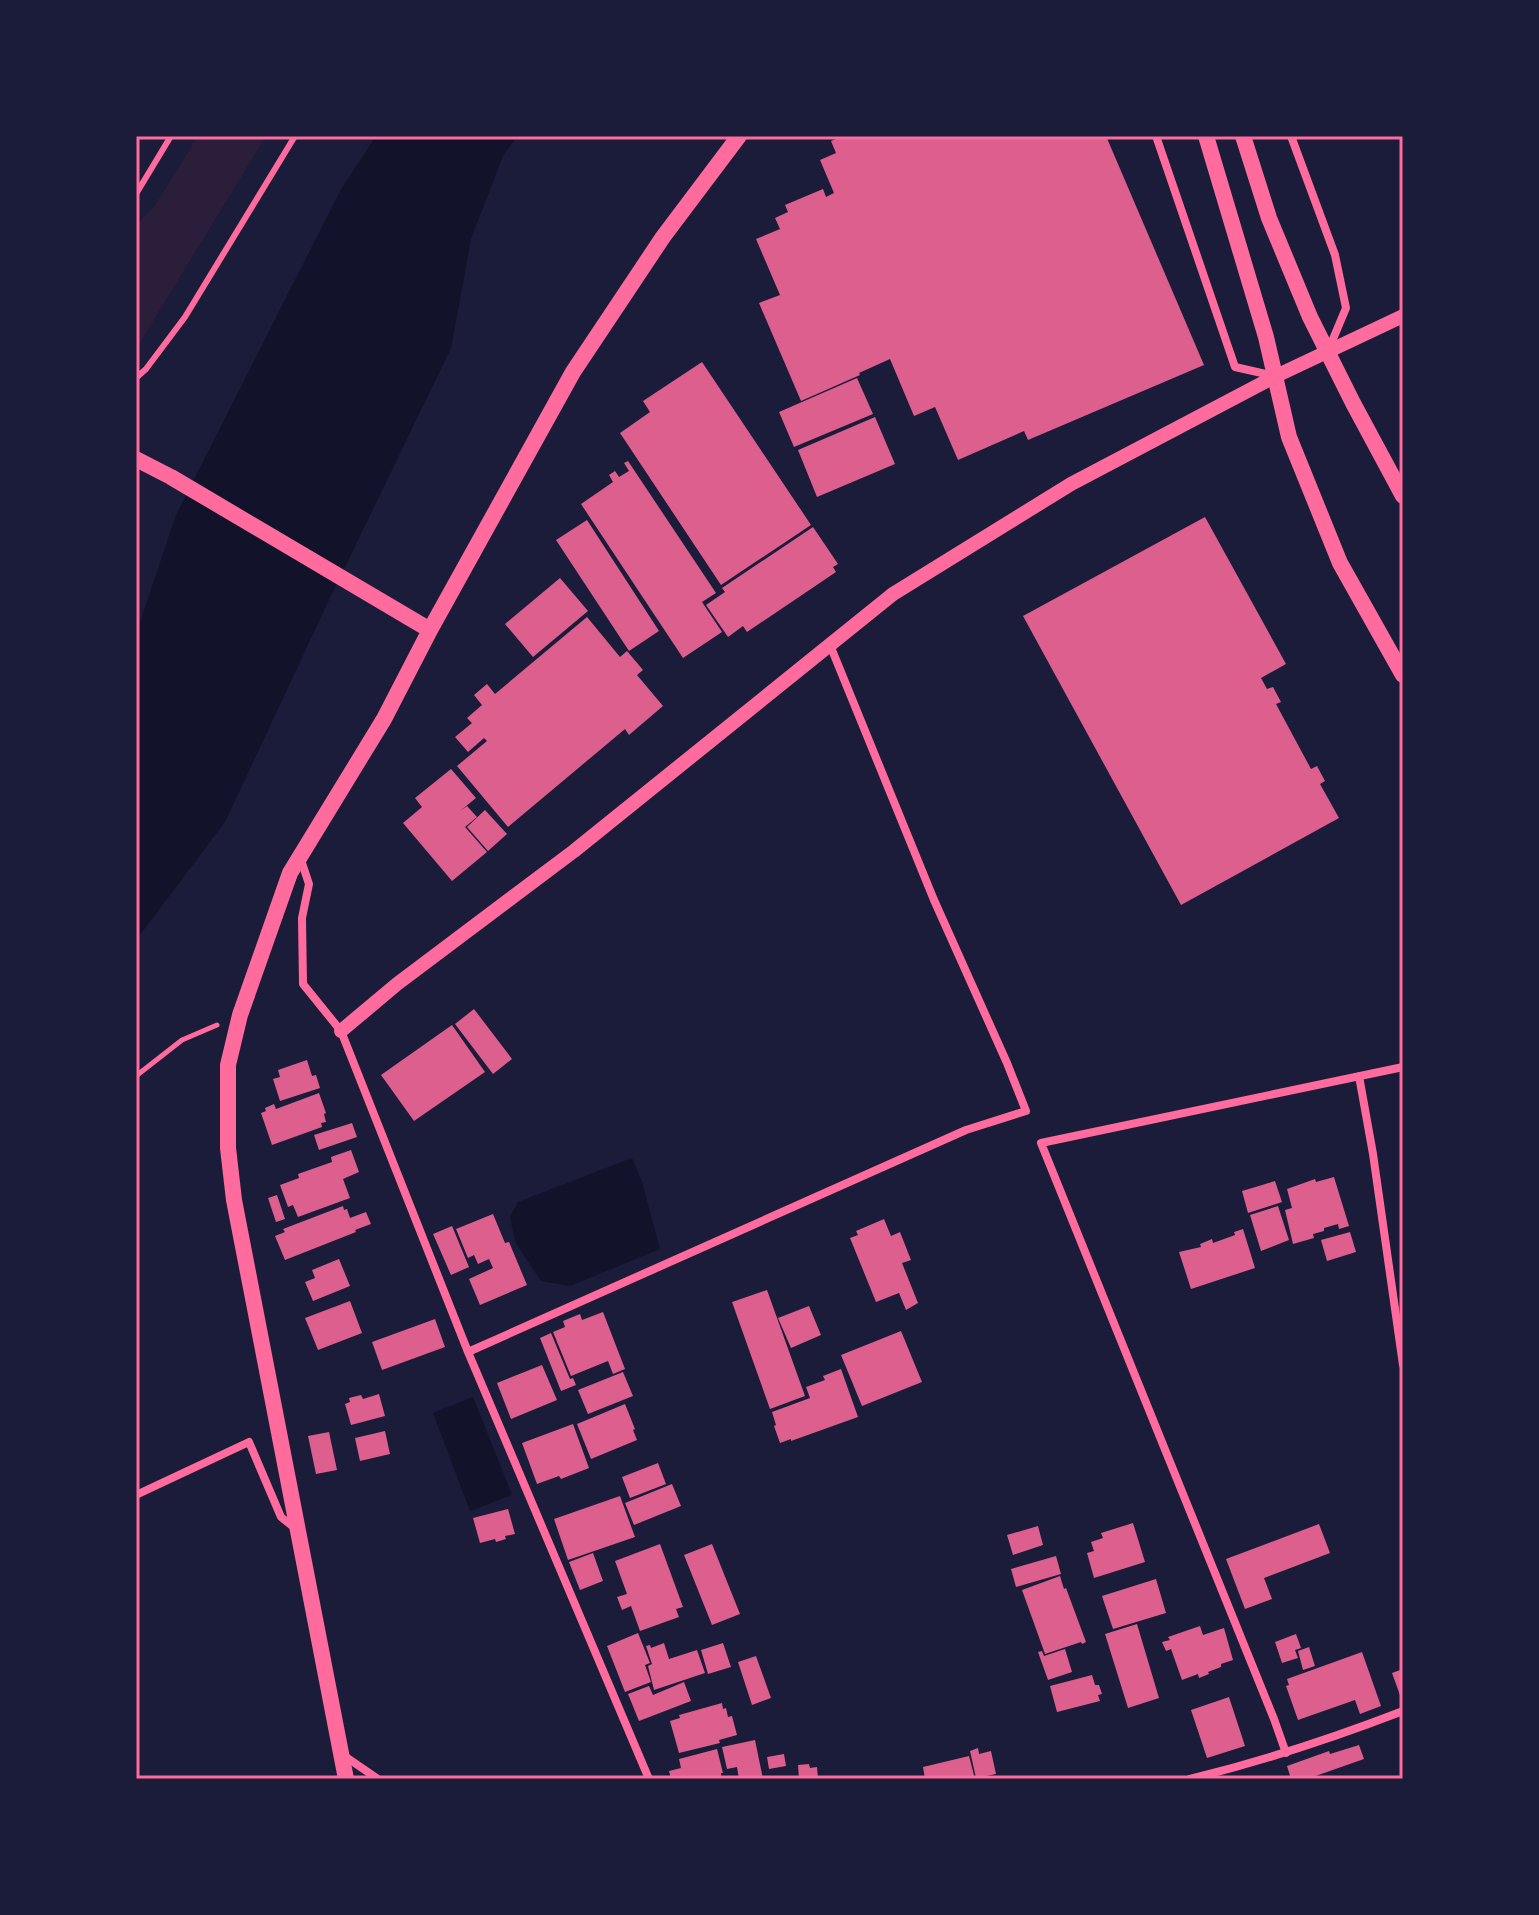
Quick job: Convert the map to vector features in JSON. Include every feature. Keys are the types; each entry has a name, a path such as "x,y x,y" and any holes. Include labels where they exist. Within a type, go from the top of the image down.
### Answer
{"main road":[{"path":"346,1779 234,1200 228,1148 228,1065 240,1015 290,873 384,719 573,372 663,237 739,136"},
{"path":"1206,136 1266,337 1289,437 1340,563 1403,675"},
{"path":"1243,136 1269,218 1310,317 1403,496"},
{"path":"136,459 430,630"}],"street":[{"path":"1156,136 1235,367 1276,376"},
{"path":"1291,136 1335,255 1346,308 1328,351"},
{"path":"341,1031 397,984 574,851 893,594 1071,484 1276,376 1403,316"},
{"path":"468,1352 966,1130 1026,1111 934,900 830,645"},
{"path":"300,856 309,884 302,918 303,984 341,1031 468,1352 649,1779"},
{"path":"1286,1753 1041,1143 1403,1067"},
{"path":"1359,1076 1403,1365"},
{"path":"136,1495 249,1442 281,1517 297,1530"},
{"path":"1190,1779 1286,1753 1403,1711"},
{"path":"343,1755 378,1779"}],"lane":[{"path":"136,194 171,136"},
{"path":"136,378 185,317 295,136"}],"path":[{"path":"136,1076 182,1040 240,1015"}],"shaded area":[{"path":"198,136 266,136 136,349 136,225 154,207"},
{"path":"376,136 517,136 503,156 471,239 451,348 225,822 136,940 136,634 176,515 340,191"},
{"path":"632,1158 642,1182 660,1249 570,1286 541,1281 515,1242 510,1217 518,1202"},
{"path":"473,1397 512,1495 470,1511 433,1413"}],"building":[{"path":"844,136 1106,136 1204,365 1028,440 1024,431 958,460 935,407 914,416 890,359 801,401 759,303 780,295 756,239 780,229 775,218 788,212 785,205 823,189 826,197 834,193 820,160 836,153 831,141"},
{"path":"702,362 811,525 721,585 620,433 650,412 643,401"},
{"path":"857,378 873,414 794,447 779,412"},
{"path":"875,417 895,464 817,497 798,450"},
{"path":"628,461 716,593 702,602 722,632 683,658 581,504 613,482 609,475 615,471 619,477 629,471 624,463"},
{"path":"1205,517 1286,664 1261,678 1267,689 1273,687 1281,702 1276,704 1311,769 1317,766 1325,781 1320,784 1339,818 1181,905 1023,616"},
{"path":"587,520 659,631 629,651 556,540"},
{"path":"813,527 838,564 833,567 836,572 747,632 743,626 728,637 706,605 725,592 722,588"},
{"path":"560,578 588,611 533,657 505,624"},
{"path":"587,617 620,657 627,651 643,670 637,675 663,706 629,735 625,729 508,827 457,766 487,741 484,738 468,752 455,737 472,723 467,718 482,705 474,695 487,684 495,694"},
{"path":"451,769 476,798 460,811 467,806 477,817 465,827 487,852 452,881 403,823 422,807 415,798"},
{"path":"485,810 507,834 488,851 467,827"},
{"path":"474,1009 512,1059 493,1074 455,1024"},
{"path":"452,1025 485,1072 414,1121 381,1075"},
{"path":"307,1060 320,1088 280,1101 273,1079 280,1077 278,1070"},
{"path":"319,1093 326,1113 326,1122 321,1123 322,1127 272,1145 261,1113 266,1111 265,1108 274,1104 276,1109"},
{"path":"352,1123 357,1137 319,1150 314,1135"},
{"path":"351,1150 359,1172 343,1179 350,1198 298,1217 293,1205 288,1207 280,1185 299,1178 298,1174 332,1162 331,1157"},
{"path":"1334,1177 1349,1226 1339,1229 1338,1224 1324,1228 1324,1231 1313,1234 1314,1238 1293,1244 1285,1210 1292,1208 1287,1189 1315,1179 1316,1182"},
{"path":"1275,1181 1282,1202 1248,1213 1242,1191"},
{"path":"277,1195 285,1219 276,1222 268,1198"},
{"path":"343,1206 350,1218 366,1212 371,1224 285,1260 275,1236 285,1232 283,1229"},
{"path":"1278,1206 1289,1240 1261,1251 1250,1215"},
{"path":"493,1214 527,1285 480,1305 469,1279 493,1268 489,1259 478,1264 474,1255 468,1258 456,1229"},
{"path":"884,1219 891,1236 900,1232 911,1260 902,1263 918,1303 906,1310 899,1293 876,1302 850,1238 858,1235 856,1231"},
{"path":"452,1226 469,1267 451,1275 433,1234"},
{"path":"1243,1229 1255,1268 1191,1289 1179,1252 1201,1247 1200,1244 1212,1239 1213,1243"},
{"path":"1350,1232 1356,1252 1327,1261 1321,1240"},
{"path":"339,1259 350,1286 313,1301 305,1282 315,1278 312,1270"},
{"path":"767,1290 805,1396 770,1409 732,1302"},
{"path":"350,1301 362,1333 318,1350 305,1318"},
{"path":"809,1306 821,1335 791,1348 778,1318"},
{"path":"603,1312 625,1369 613,1374 608,1361 571,1376 553,1332 565,1327 563,1321 580,1314 582,1320"},
{"path":"435,1319 445,1347 382,1370 372,1342"},
{"path":"901,1331 922,1382 862,1406 841,1355"},
{"path":"551,1333 570,1379 573,1378 576,1385 561,1391 540,1338"},
{"path":"542,1365 557,1400 511,1419 497,1383"},
{"path":"841,1369 858,1417 780,1443 772,1412 810,1398 806,1387 825,1380 823,1376"},
{"path":"623,1372 633,1396 588,1414 578,1390"},
{"path":"379,1394 385,1416 351,1425 345,1404 350,1402 349,1398 361,1395 363,1399"},
{"path":"625,1404 637,1440 591,1459 577,1424"},
{"path":"573,1424 589,1468 537,1484 522,1443"},
{"path":"385,1431 390,1454 360,1461 355,1438"},
{"path":"329,1432 337,1470 316,1474 308,1436"},
{"path":"658,1463 666,1484 630,1498 622,1477"},
{"path":"672,1484 681,1506 634,1525 625,1503"},
{"path":"620,1496 635,1537 568,1560 554,1519"},
{"path":"508,1509 515,1534 496,1542 495,1539 480,1543 473,1518"},
{"path":"1133,1523 1145,1562 1094,1578 1087,1553 1094,1551 1091,1542 1103,1538 1101,1533"},
{"path":"1319,1524 1330,1553 1264,1578 1272,1599 1245,1609 1226,1559"},
{"path":"1038,1526 1043,1545 1013,1555 1007,1535"},
{"path":"660,1544 683,1607 676,1609 679,1617 640,1631 631,1606 622,1610 617,1597 627,1594 615,1561"},
{"path":"712,1544 740,1614 712,1625 684,1555"},
{"path":"593,1553 603,1581 580,1590 569,1562"},
{"path":"1056,1556 1061,1574 1016,1587 1011,1569"},
{"path":"1060,1576 1086,1642 1045,1654 1022,1590"},
{"path":"1156,1579 1166,1613 1113,1629 1102,1596"},
{"path":"1137,1624 1159,1698 1128,1708 1105,1634"},
{"path":"1200,1626 1203,1635 1224,1628 1233,1660 1199,1678 1198,1674 1182,1680 1171,1649 1166,1651 1162,1642"},
{"path":"638,1633 650,1663 645,1665 651,1682 625,1692 607,1646"},
{"path":"1296,1634 1301,1648 1295,1650 1298,1658 1282,1663 1275,1642"},
{"path":"664,1643 669,1659 697,1650 705,1673 654,1690 648,1666 652,1664 646,1646 650,1645 651,1648"},
{"path":"723,1643 731,1667 708,1674 701,1650"},
{"path":"1309,1647 1315,1666 1303,1670 1298,1651"},
{"path":"1065,1649 1072,1672 1048,1680 1038,1652 1042,1651 1044,1656"},
{"path":"1362,1652 1381,1706 1360,1714 1355,1700 1298,1720 1286,1686 1289,1685 1287,1679"},
{"path":"756,1656 771,1698 752,1705 738,1662"},
{"path":"1403,1669 1403,1697 1401,1698 1392,1673"},
{"path":"1092,1675 1102,1694 1098,1695 1100,1701 1057,1712 1050,1686"},
{"path":"684,1682 691,1701 639,1721 628,1694 649,1686 653,1695"},
{"path":"1229,1697 1245,1746 1207,1758 1191,1710"},
{"path":"722,1703 728,1717 732,1716 737,1735 719,1740 720,1743 679,1753 670,1721 680,1718 679,1715"},
{"path":"755,1740 763,1779 739,1779 737,1767 727,1769 722,1747"},
{"path":"1359,1745 1364,1759 1307,1779 1291,1779 1287,1766 1329,1751 1330,1754"},
{"path":"978,1748 979,1754 991,1751 996,1774 976,1778 970,1751"},
{"path":"717,1749 723,1773 721,1777 671,1779 669,1771 681,1768 679,1759"},
{"path":"784,1754 786,1766 769,1769 767,1757"},
{"path":"969,1756 975,1779 925,1779 923,1767"},
{"path":"809,1764 810,1768 817,1767 818,1779 799,1779 798,1765"}]}
